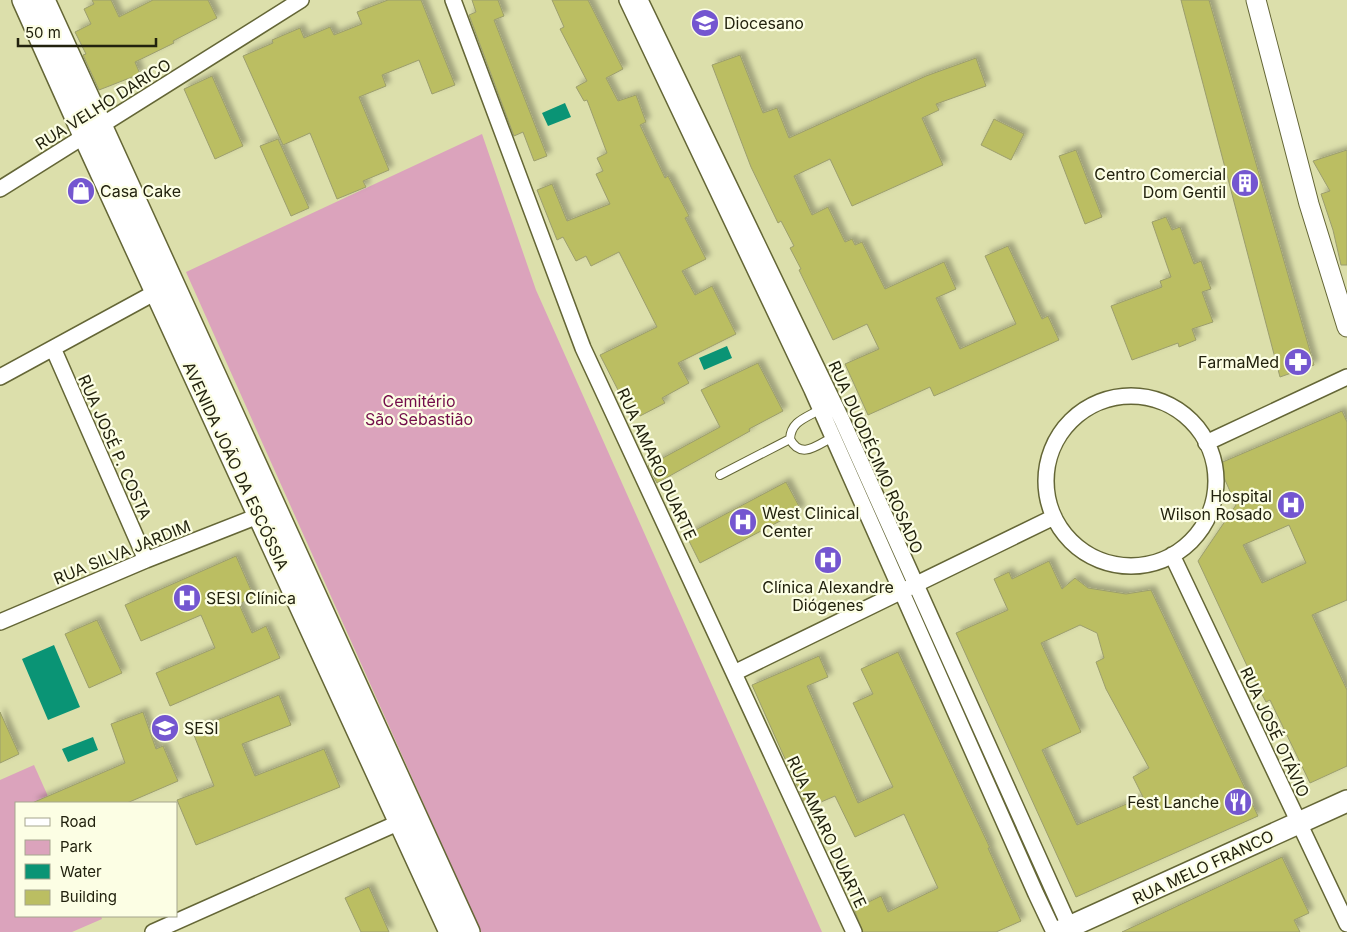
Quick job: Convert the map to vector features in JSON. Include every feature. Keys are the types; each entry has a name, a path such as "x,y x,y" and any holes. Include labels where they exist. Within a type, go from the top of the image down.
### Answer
{"main road":[{"name":"AVENIDA JOÃO DA ESCÓSSIA","path":"23,0 92,131 469,932"},
{"name":"AVENIDA JOÃO DA ESCÓSSIA","path":"44,0 92,131 156,292 450,932"},
{"name":"RUA MELO FRANCO","path":"1063,931 1347,801"}],"street":[{"name":"RUA VELHO DARICO","path":"0,189 301,0"},
{"name":"RUA AMARO DUARTE","path":"453,0 583,348 854,932"},
{"name":"RUA DUODÉCIMO ROSADO","path":"627,0 833,437 908,588 1063,931"},
{"name":"RUA DUODÉCIMO ROSADO","path":"640,0 838,412 908,588"},
{"path":"1256,0 1309,204 1347,327"},
{"path":"0,377 156,292"},
{"name":"RUA JOSÉ P. COSTA","path":"53,348 146,560"},
{"path":"1206,443 1347,377"},
{"path":"1136,396 1153,399 1170,406 1184,415 1197,428 1206,443 1215,470 1216,485 1212,506 1203,526 1184,547 1172,555 1146,564 1118,565 1105,561 1092,556 1070,540 1054,517 1048,500 1046,483 1047,466 1052,449 1060,433 1071,420 1085,409 1101,401 1118,397 1136,396"},
{"name":"RUA SILVA JARDIM","path":"0,622 146,560 258,516"},
{"path":"734,673 1054,517"},
{"name":"RUA JOSÉ OTÁVIO","path":"1172,555 1347,924"},
{"path":"153,932 400,822"}],"lane":[{"path":"821,409 796,423 790,430 790,439 794,447 801,450 808,449 833,437"},
{"path":"720,475 790,439"}],"green space":[{"name":"Cemitério São Sebastião","path":"482,134 536,290 822,932 481,932 186,272"},
{"path":"34,765 51,802 15,802 15,917 101,917 102,919 72,932 0,932 0,780"}],"water":[{"path":"565,103 571,117 548,126 542,113"},
{"path":"727,346 732,358 704,370 699,358"},
{"path":"54,645 80,707 48,720 22,659"},
{"path":"93,737 98,750 68,762 62,749"}],"building":[{"path":"92,0 111,0 119,17 153,0 208,0 217,18 173,41 174,43 135,62 140,74 99,90 83,55 86,54 75,32 91,24 84,9 94,4"},
{"path":"388,0 421,0 455,85 432,94 419,60 382,75 386,86 359,97 389,170 363,181 366,187 337,199 310,133 283,145 243,56 273,43 272,40 300,28 304,38 330,27 334,35 362,24 357,12"},
{"path":"472,0 498,0 504,16 494,20 547,156 534,161 523,132 514,136 469,15 476,12"},
{"path":"552,0 588,0 623,69 606,78 618,101 636,95 646,122 640,125 665,178 668,176 689,216 685,218 706,259 682,271 695,295 712,286 736,334 678,363 689,383 662,398 665,403 640,416 626,388 619,392 600,355 657,327 619,252 591,266 586,256 576,261 563,237 557,240 537,190 552,184 567,221 610,204 596,174 603,171 597,158 607,153 587,100 584,101 576,87 587,81 560,29 564,27"},
{"name":"Centro Comercial Dom Gentil","path":"1181,0 1209,0 1314,365 1280,377"},
{"path":"740,55 763,113 777,108 789,138 926,76 976,58 986,86 936,104 939,110 922,118 943,165 852,206 830,159 794,176 812,215 828,207 845,242 852,239 855,245 862,242 885,289 944,262 956,289 936,298 960,349 1016,324 985,256 1008,246 1042,319 1048,316 1059,340 934,396 930,387 868,415 845,364 879,349 867,324 833,340 799,270 801,269 790,248 794,246 781,221 778,223 751,167 712,65"},
{"path":"212,76 243,146 215,159 184,89"},
{"path":"994,119 1024,134 1011,160 981,145"},
{"path":"278,139 309,208 291,216 260,146"},
{"path":"1076,150 1102,217 1085,224 1059,156"},
{"path":"1347,150 1347,265 1341,265 1333,230 1321,194 1330,191 1313,161"},
{"path":"1166,217 1172,230 1180,227 1194,264 1201,261 1211,289 1202,292 1213,322 1192,329 1196,340 1179,347 1178,343 1132,360 1111,306 1162,287 1160,281 1171,277 1152,222"},
{"path":"758,363 783,411 657,483 648,466 720,427 701,390"},
{"path":"1342,411 1347,422 1347,600 1312,615 1347,690 1347,766 1310,783 1270,700 1266,702 1248,668 1198,561 1236,505 1218,464","holes":["1289,525 1306,563 1262,583 1243,545"]},
{"name":"West Clinical Center","path":"786,482 801,510 700,563 686,535"},
{"path":"236,556 254,597 239,604 252,633 266,626 280,658 170,706 156,673 215,648 201,615 141,641 125,605"},
{"path":"1049,561 1062,589 1075,578 1088,588 1126,594 1151,590 1258,816 1076,897 956,633 1008,610 994,579 1009,572 1012,579","holes":["1080,625 1097,633 1104,658 1096,662 1106,689 1149,768 1133,777 1143,797 1077,825 1042,750 1081,732 1041,643"]},
{"path":"97,620 122,673 89,688 65,634"},
{"path":"898,652 990,848 988,848 1021,921 996,932 863,932 854,909 881,896 888,912 938,888 904,814 855,837 835,796 807,808 752,685 819,656 828,677 807,686 858,803 893,787 853,703 873,694 861,669"},
{"path":"279,695 291,725 242,744 255,776 324,749 340,787 196,845 177,800 214,786 192,730"},
{"path":"0,712 19,754 0,763"},
{"path":"143,712 156,749 163,746 178,781 129,802 34,802 125,763 111,724"},
{"path":"1282,857 1309,913 1294,920 1300,932 1122,932"},
{"path":"369,887 389,932 361,932 345,898"}],"place":[{"name":"Diocesano","path":"705,23"},
{"name":"Centro Comercial Dom Gentil","path":"1245,183"},
{"name":"Casa Cake","path":"81,191"},
{"name":"FarmaMed","path":"1298,362"},
{"name":"Hospital Wilson Rosado","path":"1291,505"},
{"name":"West Clinical Center","path":"743,522"},
{"name":"Clínica Alexandre Diógenes","path":"828,560"},
{"name":"SESI Clínica","path":"187,598"},
{"name":"SESI","path":"165,728"},
{"name":"Fest Lanche","path":"1238,802"}]}
